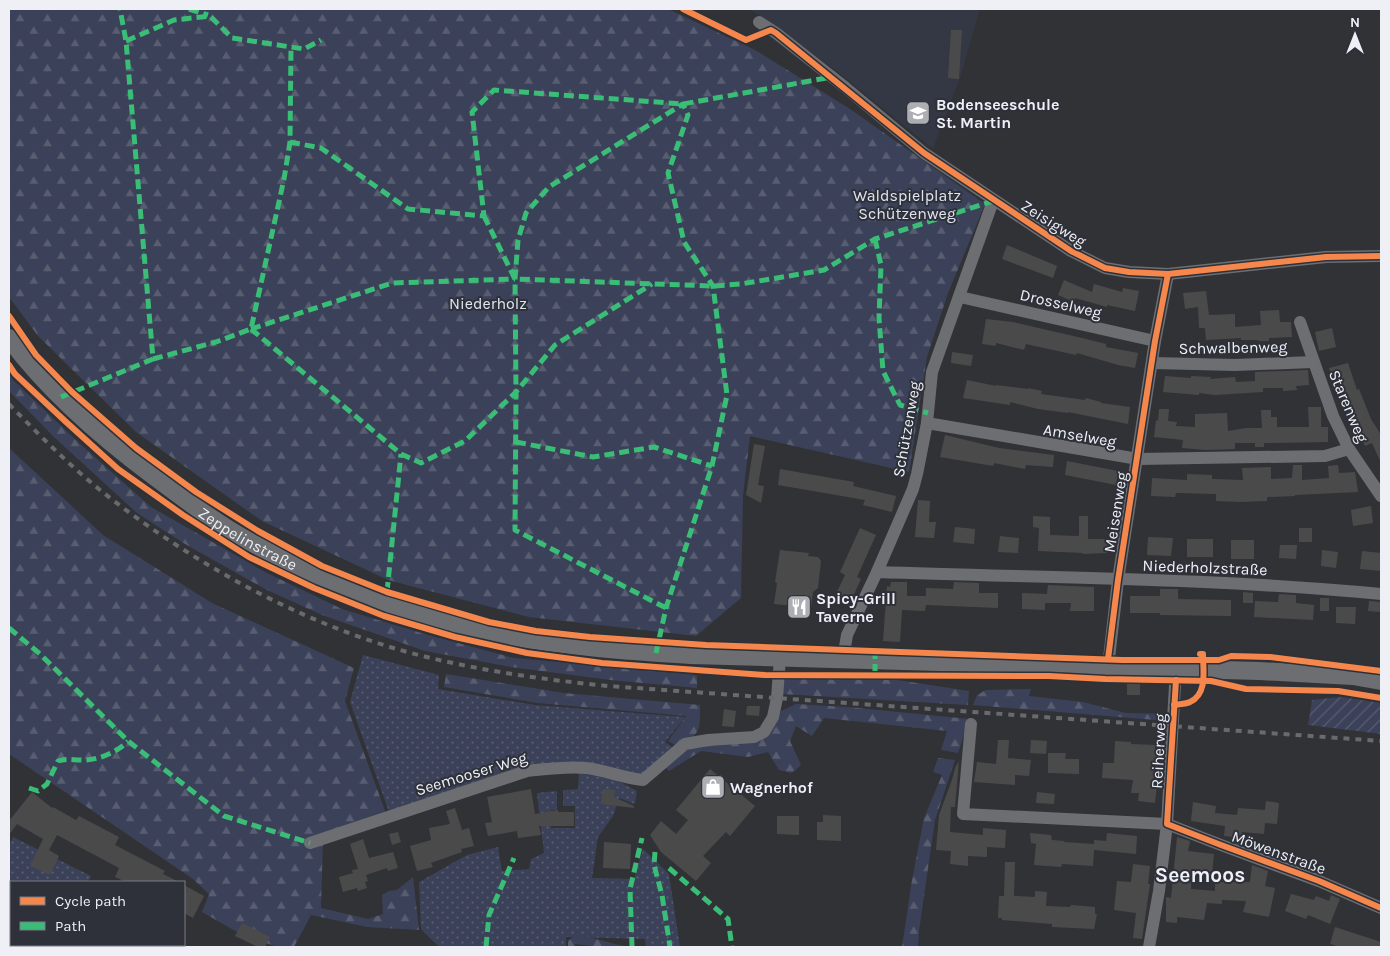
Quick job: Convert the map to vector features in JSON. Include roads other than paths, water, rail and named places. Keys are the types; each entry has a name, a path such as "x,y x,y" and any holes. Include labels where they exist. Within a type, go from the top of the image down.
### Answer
{"main road":[{"name":"Zeppelinstraße","path":"9,338 27,362 61,397 127,456 189,502 254,544 327,580 384,603 434,618 537,641 647,652 780,658 1176,668 1343,676 1381,681"}],"street":[{"name":"Zeisigweg","path":"759,22 776,32 924,154 1071,251 1105,268 1129,272 1168,274 1326,257 1381,256"},
{"name":"Schützenweg","path":"843,659 847,635 913,489 927,423 932,372 994,201"},
{"name":"Meisenweg","path":"1108,667 1118,580 1155,341 1168,274"},
{"name":"Drosselweg","path":"960,298 1155,341"},
{"name":"Starenweg","path":"1300,322 1332,416 1349,449 1381,496"},
{"name":"Schwalbenweg","path":"1152,363 1235,365 1313,362"},
{"name":"Amselweg","path":"927,423 1138,459 1325,456 1349,449"},
{"name":"Niederholzstraße","path":"877,572 1219,582 1310,587 1381,594"},
{"name":"Seemooser Weg","path":"310,842 527,771 555,768 585,768 643,780 685,744 708,740 754,737 764,732 773,717 777,698 780,658"},
{"name":"Reiherweg","path":"1149,947 1159,891 1167,824 1176,668"},
{"name":"Möwenstraße","path":"971,724 963,814 1167,824 1221,846 1319,880 1381,908"}],"railway":[{"path":"9,404 100,490 146,525 215,569 250,589 324,623 362,638 426,657 503,673 608,686 1381,741"}],"place":[{"name":"Bodenseeschule St. Martin","path":"918,113"},
{"name":"Spicy-Grill Taverne","path":"799,607"},
{"name":"Wagnerhof","path":"713,787"}],"district":[{"name":"Seemoos","path":"1200,875"}],"park label":[{"name":"Waldspielplatz Schützenweg","path":"907,204"},
{"name":"Niederholz","path":"488,303"}]}
